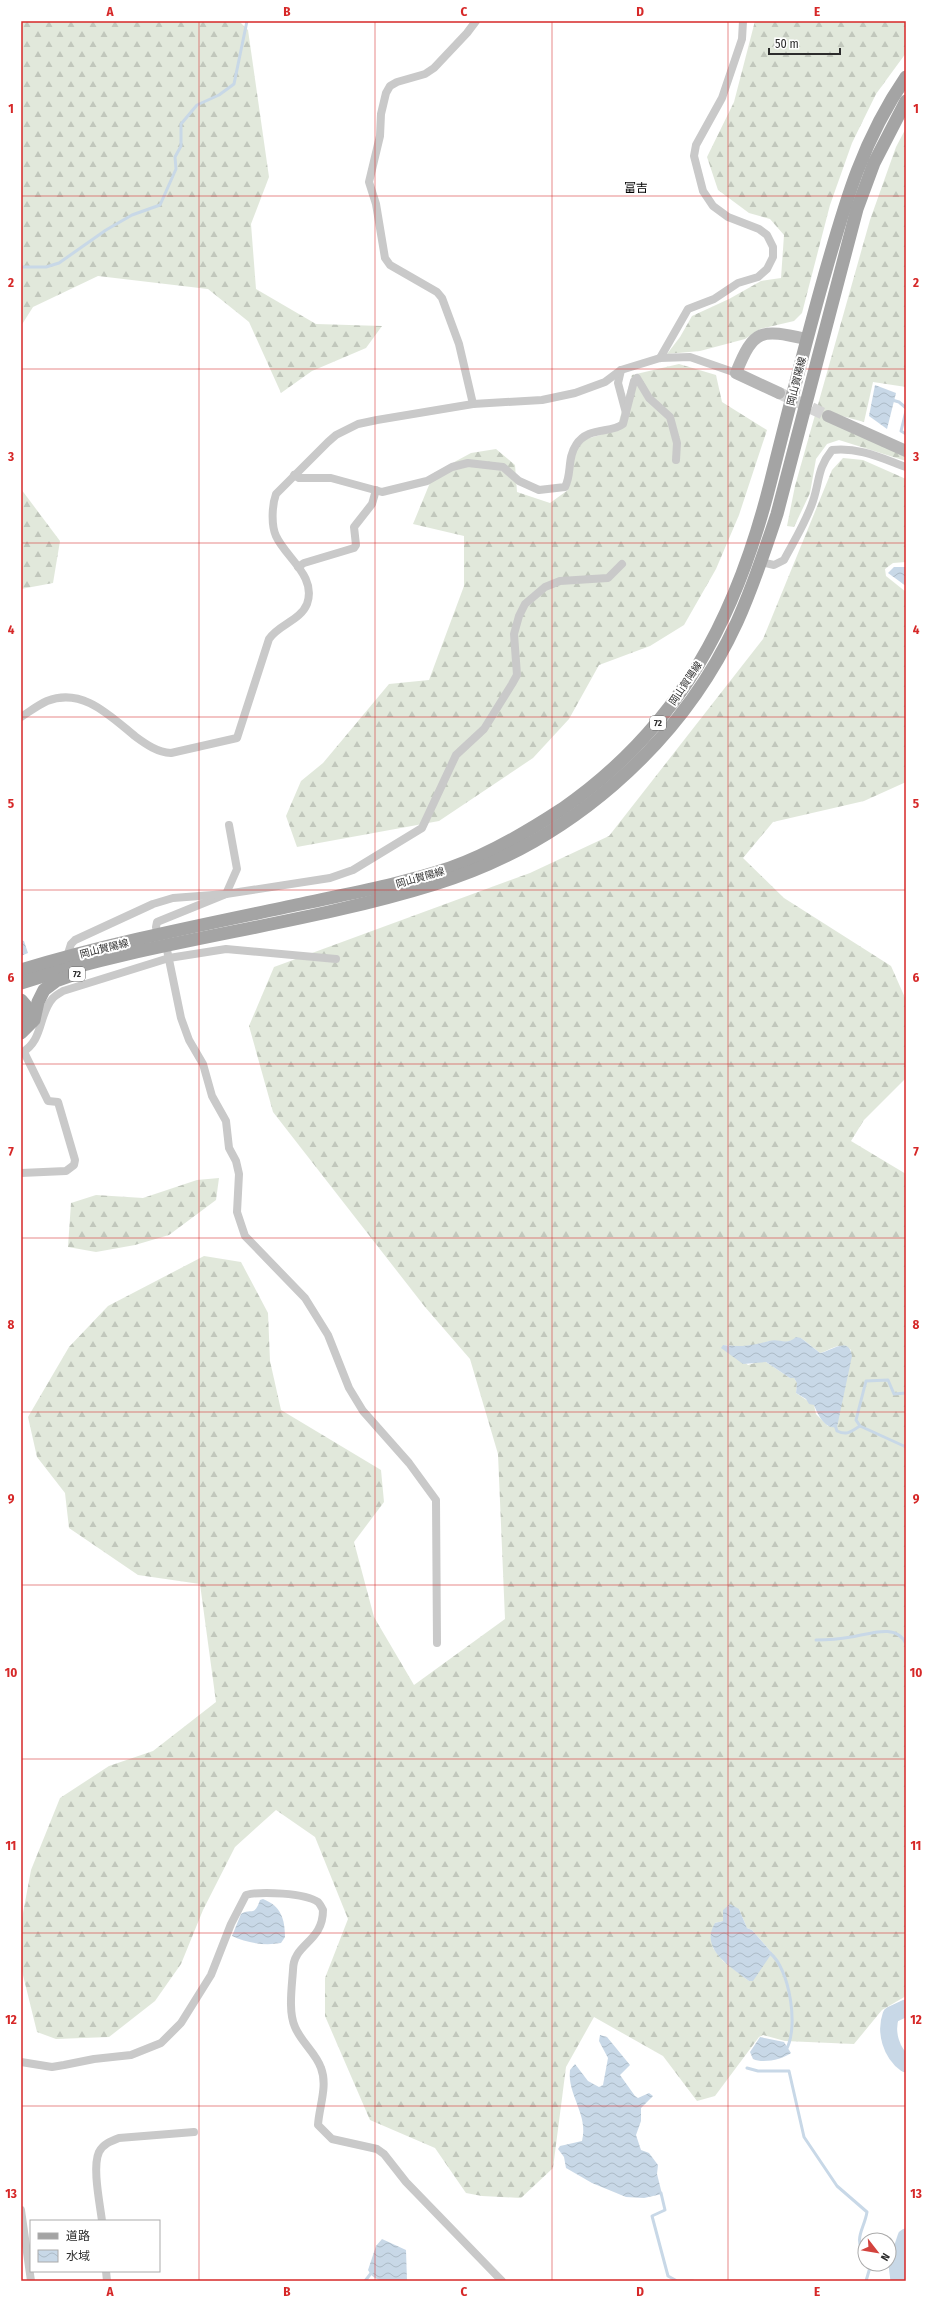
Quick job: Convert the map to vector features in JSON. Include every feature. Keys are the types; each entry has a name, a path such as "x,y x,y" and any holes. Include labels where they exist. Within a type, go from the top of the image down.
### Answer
{"main road":[{"name":"岡山賀陽線","path":"21,970 67,957 158,935 396,884 453,867 502,845 538,825 589,790 622,761 658,723 692,676 723,622 748,562 762,518 806,339 848,191 864,150 892,98 906,77"},
{"name":"岡山賀陽線","path":"21,983 152,948 385,898 436,884 468,873 507,855 588,806 628,773 670,728 704,681 737,622 761,562 777,514 857,209 874,163 906,101"},
{"name":"岡山賀陽線","path":"24,1030 34,1020 38,1002 44,990 56,981 112,965 152,948"},
{"name":"岡山賀陽線","path":"21,1000 27,1007 24,1030"}],"street":[{"path":"473,404 459,344 442,298 437,292 390,265 385,258 376,204 370,182 380,136 383,102 390,86 397,82 425,74 434,68 467,33 476,21"},
{"path":"660,358 688,309 714,299 738,283 758,277 767,269 773,257 773,248 767,236 759,229 728,217 713,206 703,191 694,156 696,145 722,98 742,39 743,21"},
{"path":"736,373 746,348 760,336 776,332 806,339"},
{"path":"21,717 46,702 68,696 89,701 146,744 164,752 171,753 232,740 240,732 269,639 272,634 301,614 307,603 308,584 274,532 273,502 276,494 336,435 358,424 473,404 542,400 575,393 605,382 621,370 660,358 690,357 736,373 779,393"},
{"path":"621,370 621,376 618,383 626,414"},
{"path":"294,475 299,478 331,478 382,492 427,481 452,466 468,463 503,467 519,480 540,490 559,488 564,486 568,481 572,452 577,443 597,430 620,426 624,422 634,380 639,378 642,389 649,398 670,417 677,443 676,460"},
{"path":"828,416 906,451"},
{"path":"761,562 774,565 784,560 813,503 819,482 820,466 832,450 846,448 862,451 906,467"},
{"path":"298,567 304,563 354,548 356,545 354,527 372,504 376,490"},
{"path":"67,957 70,944 75,940 153,904 173,898 226,894 330,878 353,870 422,828 456,755 484,729 512,684 516,675 514,634 519,616 525,604 550,585 560,581 608,578 622,564"},
{"path":"158,935 156,927 158,922 226,894 237,869 229,825"},
{"path":"166,945 182,1018 189,1040 203,1064 212,1096 226,1121 229,1148 236,1161 239,1174 237,1212 245,1236 305,1298 328,1335 349,1388 362,1411 409,1463 436,1500 437,1643"},
{"path":"21,1173 66,1171 74,1164 75,1160 58,1102 48,1100 22,1053 40,1032 47,1008 53,997 63,990 168,958 226,949 336,959"},
{"path":"21,2062 58,2066 131,2055 161,2043 181,2023 212,1975 231,1924 246,1895 288,1894 305,1896 319,1903 323,1910 320,1929 315,1936 297,1952 293,1967 292,2011 294,2026 321,2067 324,2082 318,2126 332,2140 377,2149 384,2154 406,2182 502,2281"},
{"path":"102,2220 97,2163 99,2152 108,2142 119,2138 194,2132"},
{"path":"21,2210 31,2281"}],"green space":[{"path":"21,21 239,21 248,30 269,177 251,224 256,289 316,324 382,326 366,348 312,371 281,393 249,322 208,289 98,276 33,307 21,326"},
{"path":"755,21 906,21 906,53 876,94 852,143 830,205 802,313 794,321 760,329 745,339 700,351 667,354 680,337 692,316 729,299 761,281 781,278 784,235 770,219 749,213 718,190 707,157 734,102"},
{"path":"906,128 906,387 873,382 864,422 827,412 906,455 906,461 839,440 827,444 816,459 810,493 794,527 787,526 795,486 870,220 896,147"},
{"path":"679,364 716,375 722,402 767,430 739,515 716,569 684,625 650,646 599,665 569,719 533,758 439,821 297,847 286,816 301,781 323,763 389,684 429,680 464,586 464,536 413,524 434,473 471,453 496,449 515,465 517,492 550,503 568,490 570,459 583,440 600,435 618,425 632,375"},
{"path":"843,458 863,460 906,479 906,562 893,563 885,569 886,576 906,592 906,782 864,801 773,822 743,858 784,898 891,966 906,1000 905,1079 864,1120 851,1141 906,1174 906,1996 882,2010 854,2044 785,2041 763,2035 759,2037 715,2096 697,2101 663,2056 594,2017 566,2067 553,2168 521,2198 482,2196 466,2193 435,2148 370,2120 325,2016 325,1978 348,1919 315,1837 276,1810 235,1847 203,1910 181,1964 155,2001 109,2037 56,2039 37,2032 21,1967 21,1924 31,1870 60,1798 109,1766 153,1751 216,1702 200,1584 138,1575 69,1528 65,1493 37,1457 28,1417 69,1347 108,1306 204,1256 241,1262 268,1313 270,1361 281,1410 381,1470 384,1502 354,1542 374,1617 414,1685 505,1619 498,1454 470,1359 425,1307 273,1112 249,1026 274,967 530,873 609,836 763,639 832,470","holes":["801,1338 820,1353 839,1346 847,1347 851,1350 828,1426 816,1414 814,1405 796,1393 797,1383 794,1378 790,1378 766,1362 762,1361 748,1365 723,1345 748,1347 770,1341 786,1342","739,1909 747,1928 752,1930 772,1953 749,1981 723,1961 713,1948 715,1923 723,1921 723,1910"]},
{"path":"21,489 60,541 53,583 21,589"},
{"path":"219,1178 216,1200 169,1235 135,1245 96,1252 68,1247 71,1203 96,1195 143,1198 197,1180"}],"water":[{"path":"875,385 896,393 887,429 869,416"},
{"path":"894,567 906,567 906,586 888,573"},
{"path":"21,940 24,941 28,953 21,956"},
{"path":"796,1337 801,1338 820,1353 839,1346 847,1347 850,1350 852,1356 837,1427 829,1426 825,1423 819,1416 814,1405 809,1404 806,1399 796,1393 797,1383 794,1378 790,1378 766,1362 743,1364 721,1348 723,1345 742,1346 773,1340 789,1341"},
{"path":"263,1899 274,1905 281,1914 284,1924 285,1937 281,1943 256,1943 232,1936 241,1914 256,1909 260,1900"},
{"path":"730,1904 739,1909 747,1928 752,1930 772,1953 753,1981 749,1981 726,1963 714,1949 711,1941 711,1932 715,1923 723,1921 723,1910"},
{"path":"600,2035 607,2037 630,2065 620,2075 635,2096 638,2098 649,2093 653,2096 641,2108 641,2121 636,2135 641,2150 649,2153 658,2165 657,2174 662,2194 644,2198 626,2197 592,2183 566,2168 564,2157 558,2149 560,2146 582,2141 583,2122 572,2088 570,2070 575,2064 588,2081 599,2087 603,2085 608,2058 599,2041"},
{"path":"760,2037 784,2042 791,2053 783,2057 767,2061 753,2059 750,2052"},
{"path":"382,2239 406,2250 407,2281 380,2280 371,2275 368,2270 376,2246"}],"waterway":[{"path":"21,267 46,267 59,263 106,230 132,215 160,205 176,169 175,157 181,146 181,124 197,105 219,95 234,84 247,21"},
{"path":"892,400 899,402 906,408"},
{"path":"906,411 901,431 906,434"},
{"path":"860,1426 856,1420 866,1381 888,1380 894,1394 906,1393"},
{"path":"835,1425 837,1431 844,1433 847,1433 860,1426 906,1447"},
{"path":"816,1640 838,1639 889,1632 896,1633 902,1637 906,1644"},
{"path":"770,1953 777,1961 783,1972 790,1999 792,2028 790,2040 786,2050"},
{"path":"906,2008 891,2015 889,2022 889,2035 893,2048 896,2054 906,2064"},
{"path":"747,2068 758,2071 789,2071 804,2137 837,2186 867,2212 861,2232"},
{"path":"661,2193 665,2210 652,2216 668,2276 677,2281 693,2281"},
{"path":"899,2281 897,2264 906,2237"},
{"path":"365,2281 372,2272"},
{"path":"866,2281 869,2272"}],"tunnel":[{"path":"779,393 828,416"}],"district":[{"name":"富吉","path":"636,188"}]}
